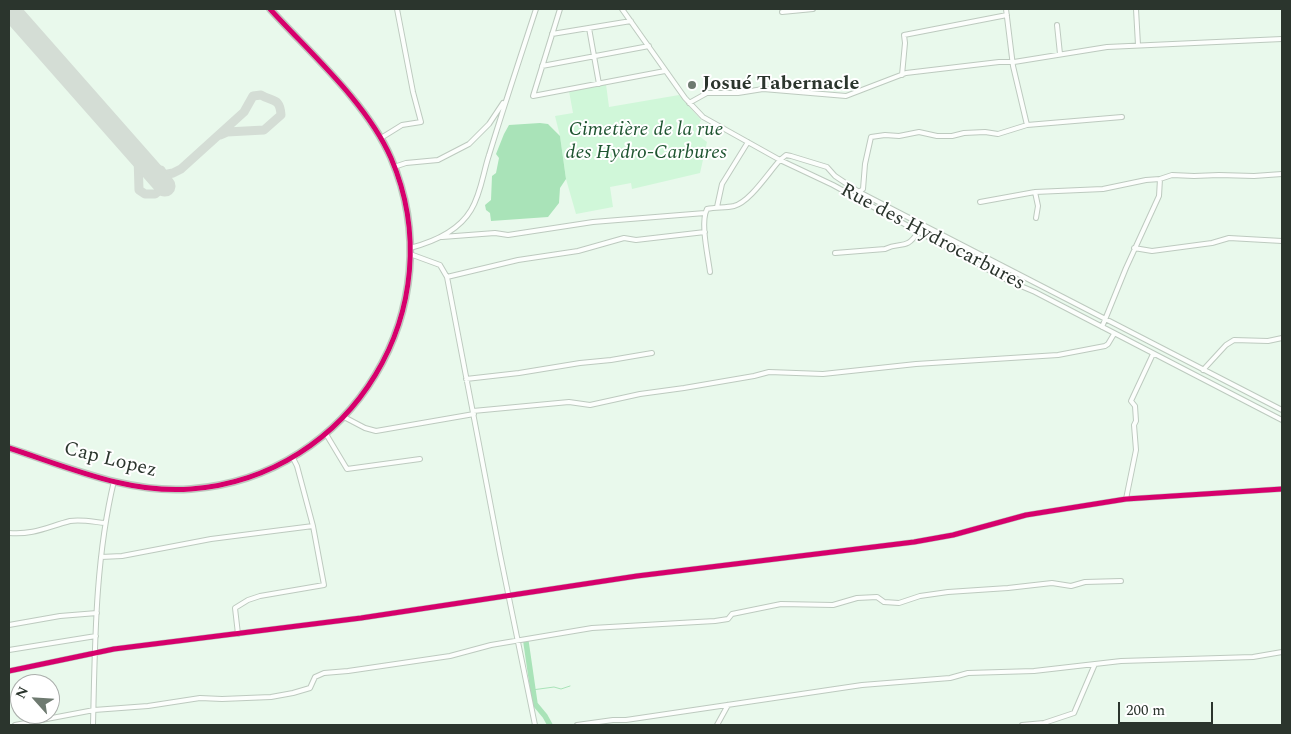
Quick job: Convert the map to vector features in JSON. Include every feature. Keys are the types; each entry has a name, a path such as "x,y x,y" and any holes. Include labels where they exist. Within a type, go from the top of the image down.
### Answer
{"street":[{"name":"Cap Lopez","path":"9,448 114,481 161,490 220,486 252,477 293,458 326,434 368,387 390,348 405,300 410,273 406,209 394,166 381,138 359,106 270,9"},
{"path":"381,138 398,126 420,122 397,9"},
{"path":"410,251 442,237 471,210 536,9"},
{"path":"560,9 532,96 665,71"},
{"name":"Rue des Hydrocarbures","path":"622,9 650,46 665,71 689,103 703,117 780,160 833,185 946,248 1282,420"},
{"path":"782,12 813,9"},
{"path":"1006,9 1014,66 1027,125"},
{"path":"1136,9 1138,45"},
{"path":"902,75 906,43 904,35 1007,15"},
{"path":"552,34 631,20"},
{"path":"1057,25 1060,54"},
{"path":"283,32 288,27"},
{"path":"590,28 599,84"},
{"path":"689,103 708,93 763,89 846,96 863,91 882,81 923,70 1014,62 1107,47 1282,39"},
{"path":"542,66 650,46"},
{"path":"394,166 438,160 469,144 489,124 506,100"},
{"path":"859,192 863,188 865,164 871,137 884,135 899,136 919,132 937,136 985,132 998,134 1027,125 1122,117"},
{"path":"717,207 722,184 748,142"},
{"path":"442,237 495,232 508,235 593,222 705,212 707,209 733,206 745,201 786,155 827,167 835,176 859,192 1282,410"},
{"path":"980,202 1035,192 1103,189 1160,179 1172,174 1254,176 1282,174"},
{"path":"1102,327 1134,248 1159,196 1160,179"},
{"path":"1035,192 1038,206 1036,218"},
{"path":"705,212 704,232 710,272"},
{"path":"446,277 518,260 578,250 624,238 645,239 704,232"},
{"path":"835,253 885,250 890,247 906,244 913,240 918,232"},
{"path":"1134,248 1152,250 1212,243 1229,238 1282,241"},
{"path":"946,248 951,239"},
{"path":"410,251 440,265 446,277 535,725"},
{"path":"344,416 365,428 376,431 474,413 569,402 590,405 640,394 769,372 824,374 916,364 1058,355 1106,346 1114,334"},
{"path":"1203,370 1226,345 1234,340 1268,341 1282,338"},
{"path":"466,379 652,353"},
{"path":"1126,499 1136,449 1135,406 1131,401 1153,354"},
{"path":"326,434 347,469 420,459"},
{"path":"238,634 235,608 248,600 324,585 313,526 297,466 293,458"},
{"path":"93,725 101,557 105,523 114,481"},
{"path":"9,671 114,648 361,618 637,576 914,542 953,535 1026,515 1126,499 1282,489"},
{"path":"9,533 24,534 75,520 105,523"},
{"path":"101,557 122,556 211,539 313,526"},
{"path":"15,725 94,710 126,709 200,698 271,697 310,688 315,676 324,673 450,656 518,640 592,628 728,619 732,614 781,604 833,605 857,598 877,597 884,602 899,603 920,596 948,592 1008,588 1052,582 1072,586 1085,582 1122,582"},
{"path":"9,625 60,616 97,613"},
{"path":"9,650 96,636"},
{"path":"577,725 626,720 862,685 950,678 968,673 1034,671 1121,661 1253,657 1282,652"},
{"path":"1022,725 1044,724 1074,713 1095,664"},
{"path":"717,725 728,705"}],"green space":[{"name":"Cimetière de la rue des Hydro-Carbures","path":"606,84 609,107 679,95 701,120 695,133 707,142 700,173 632,189 631,183 610,187 613,207 576,214 566,179 555,116 573,113 569,91"}],"shaded area":[{"path":"548,124 560,136 566,179 560,188 559,203 548,217 491,221 490,213 486,210 485,205 491,200 492,176 496,173 499,158 496,154 504,134 509,125"}],"waterway":[{"path":"526,642 535,704 550,725"},
{"path":"532,690 554,687 561,689 570,686"}],"taxiway":[{"path":"146,165 153,167 163,175 181,169 244,112 253,96 261,95 275,101 279,105 281,115 264,130 227,132 220,135"},
{"path":"138,156 139,190 145,194 155,194 160,189 164,180 161,170"}],"runway":[{"path":"9,9 165,186"}],"cycle path":[{"path":"9,448 76,471 121,483 144,487 191,489 248,477 299,453 342,418 375,375 398,325 409,271 407,215 391,158 381,138 353,98 270,9"},
{"path":"9,671 114,649 361,618 637,576 914,542 953,535 1026,515 1126,499 1282,489"}],"place":[{"name":"Josué Tabernacle","path":"692,85"}]}
